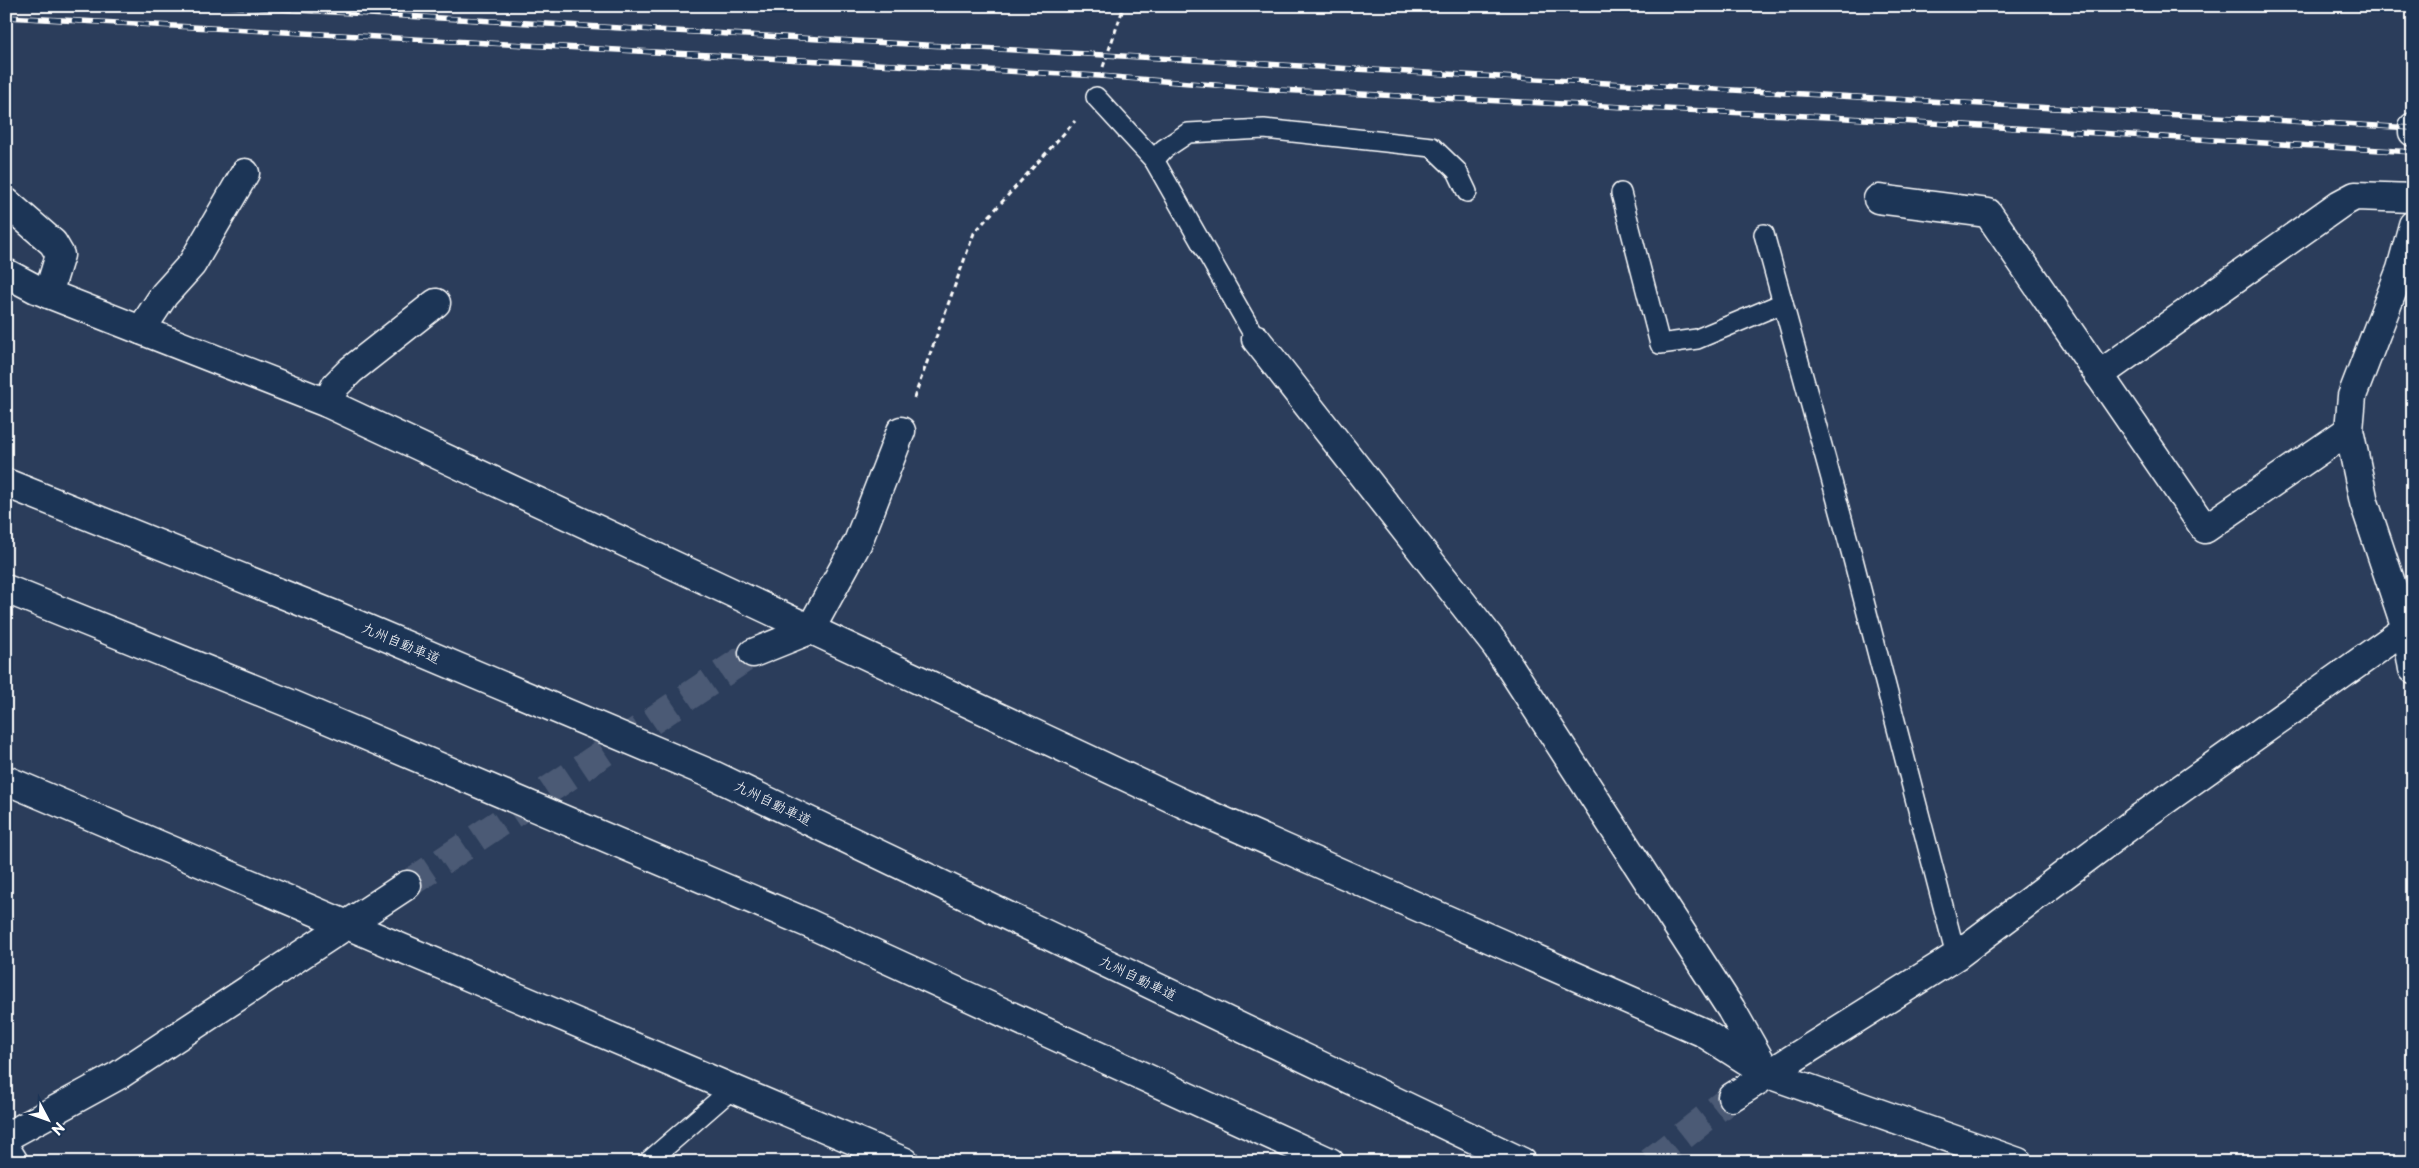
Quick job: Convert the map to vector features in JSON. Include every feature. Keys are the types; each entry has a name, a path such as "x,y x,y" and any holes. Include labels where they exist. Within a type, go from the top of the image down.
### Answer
{"main road":[{"path":"2413,127 2413,132"},
{"path":"141,330 164,295 192,264 245,173"},
{"path":"2100,375 2340,204 2355,196 2413,198"},
{"path":"1878,199 1988,213 2205,529 2349,430"},
{"path":"6,202 53,243 60,255 48,294"},
{"path":"2413,225 2401,269 2352,396 2349,430 2364,502 2409,626 2413,669"},
{"path":"6,273 48,294 327,403 1191,808 1702,1032 1768,1074 2018,1162"},
{"path":"327,403 336,385 351,370 436,303"},
{"path":"1256,339 1497,647 1731,1009 1768,1074"},
{"path":"753,653 810,630 858,542 901,431"},
{"name":"九州自動車道","path":"6,483 332,614 714,774 1522,1162"},
{"path":"6,589 291,704 810,924 1330,1162"},
{"path":"1732,1097 1956,956 2140,818 2409,626"},
{"path":"6,780 905,1162"},
{"path":"6,1137 119,1075 407,885"},
{"path":"6,1149 14,1162"}],"lane":[{"path":"1096,97 1154,160 1256,339"},
{"path":"1154,160 1164,149 1188,133 1274,130 1432,147 1457,172 1467,192"},
{"path":"1621,193 1660,344 1697,339 1783,302"},
{"path":"1764,234 1956,956"},
{"path":"648,1162 732,1088"}],"path":[{"path":"901,431 974,233 1096,97 1100,76 1124,6"}],"tunnel":[{"path":"407,885 753,653"},
{"path":"1650,1162 1732,1097"}],"railway":[{"path":"226,6 2413,128"},
{"path":"6,17 1100,76 1279,90 1847,118 2413,152"}]}
